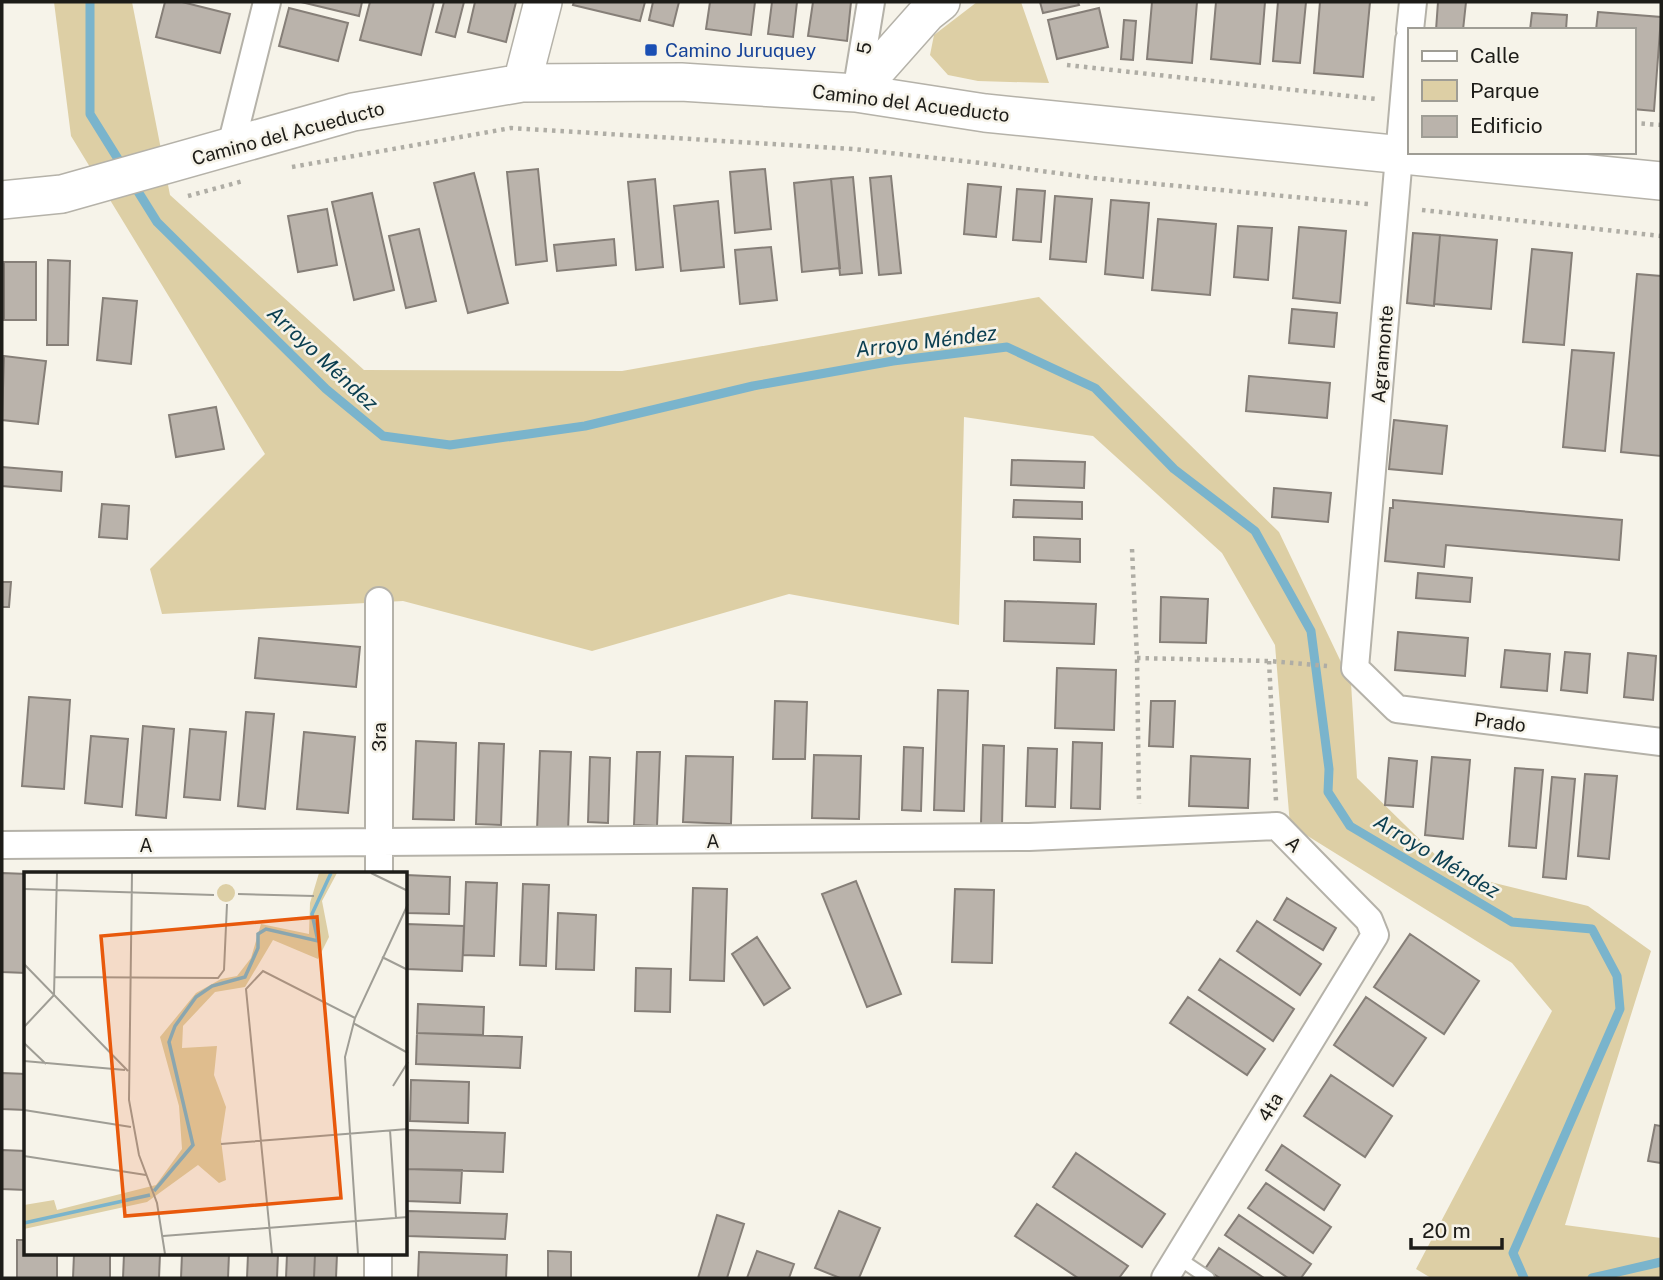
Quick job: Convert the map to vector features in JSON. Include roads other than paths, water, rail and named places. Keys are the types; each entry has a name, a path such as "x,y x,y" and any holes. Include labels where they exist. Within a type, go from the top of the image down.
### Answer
{"main road":[{"path":"522,83 543,2"},
{"path":"856,93 927,13 941,2"},
{"name":"Camino del Acueducto","path":"2,200 62,194 353,112 522,83 681,82 856,93 985,113 1661,181"}],"street":[{"path":"231,146 267,2"},
{"name":"5","path":"856,93 871,2"},
{"path":"1410,28 1413,2"},
{"name":"Agramonte","path":"1356,668 1408,50"},
{"name":"3ra","path":"379,601 379,872"},
{"name":"Prado","path":"1356,668 1397,709 1661,742"},
{"name":"A","path":"2,845 1029,838 1277,826 1369,920 1375,935"},
{"name":"4ta","path":"1171,1268 1375,935"},
{"path":"378,1256 378,1278"}],"lane":[{"path":"1171,1268 1208,1278"}],"waterway":[{"name":"Arroyo Méndez","path":"90,2 90,114 123,167"},
{"name":"Arroyo Méndez","path":"132,182 157,222 326,389 383,436 450,445 585,426 753,386 893,361 1007,347 1095,388 1174,469 1255,531 1311,631 1329,769 1328,792 1350,826 1512,922 1592,929 1617,976 1620,1009 1513,1253 1524,1278"},
{"name":"Arroyo Méndez","path":"1592,1278 1661,1262"}],"place":[{"name":"Camino Juruquey","path":"651,50"}]}
